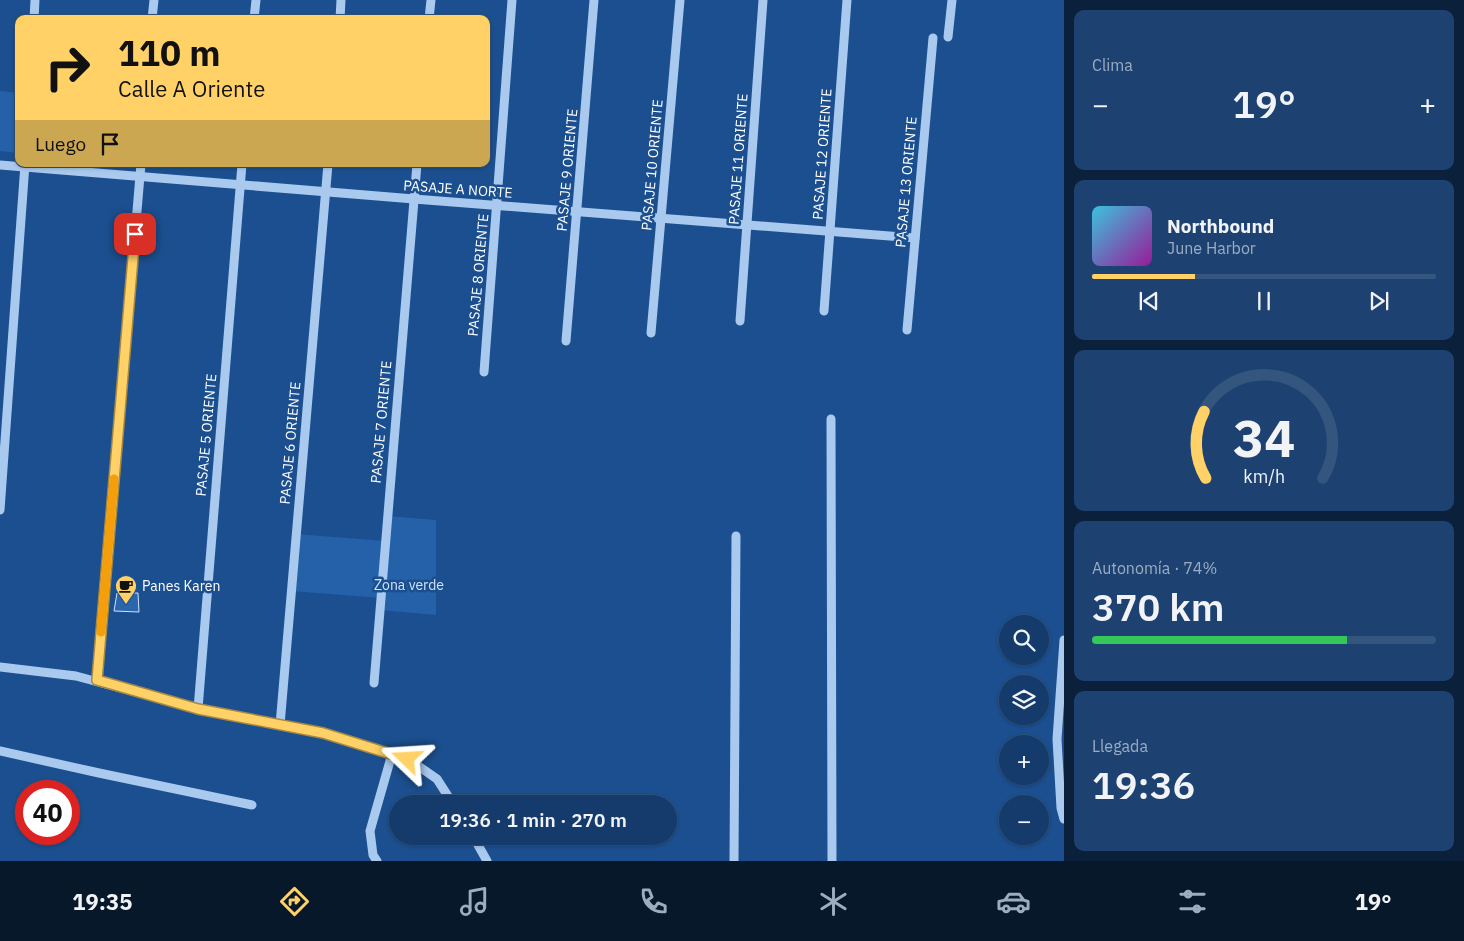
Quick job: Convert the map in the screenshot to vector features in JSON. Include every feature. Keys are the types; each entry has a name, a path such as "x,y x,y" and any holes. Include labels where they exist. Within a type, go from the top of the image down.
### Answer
{"street":[{"path":"34,15 35,0"},
{"path":"152,15 154,0"},
{"path":"254,15 256,0"},
{"path":"340,15 341,0"},
{"path":"429,15 431,0"},
{"name":"PASAJE 8 ORIENTE","path":"484,372 498,206 512,0"},
{"name":"PASAJE 9 ORIENTE","path":"566,341 594,0"},
{"name":"PASAJE 10 ORIENTE","path":"651,333 680,0"},
{"name":"PASAJE 11 ORIENTE","path":"740,321 763,0"},
{"name":"PASAJE 12 ORIENTE","path":"824,311 847,0"},
{"path":"948,37 952,0"},
{"name":"PASAJE 13 ORIENTE","path":"907,330 933,38"},
{"name":"PASAJE A NORTE","path":"0,165 15,165"},
{"path":"0,510 25,167"},
{"name":"PASAJE A NORTE","path":"46,167 325,192 915,238"},
{"path":"97,680 141,167"},
{"name":"PASAJE 5 ORIENTE","path":"198,709 242,167"},
{"name":"PASAJE 6 ORIENTE","path":"280,725 328,167"},
{"name":"PASAJE 7 ORIENTE","path":"374,683 417,167"},
{"path":"831,419 832,861"},
{"path":"734,861 736,536"},
{"path":"1064,640 1057,739 1061,808 1064,819"},
{"path":"0,667 97,680 198,709 323,733 392,754 414,763 432,776 447,795"},
{"path":"0,751 99,774 252,805"},
{"path":"377,861 374,855 370,831 392,754"},
{"path":"478,845 487,861"}],"green space":[{"path":"0,91 15,93 15,153 0,151"},
{"name":"Zona verde","path":"387,516 436,520 436,615 380,610 381,598 291,591 296,534 385,541"}],"building":[{"name":"Panes Karen","path":"117,593 138,593 139,612 114,611"}],"slow traffic":[{"path":"101,632 114,479"}],"place":[{"name":"Panes Karen","path":"126,605"}],"route":[{"path":"135,234 97,680 198,709 323,733 407,759"}]}
